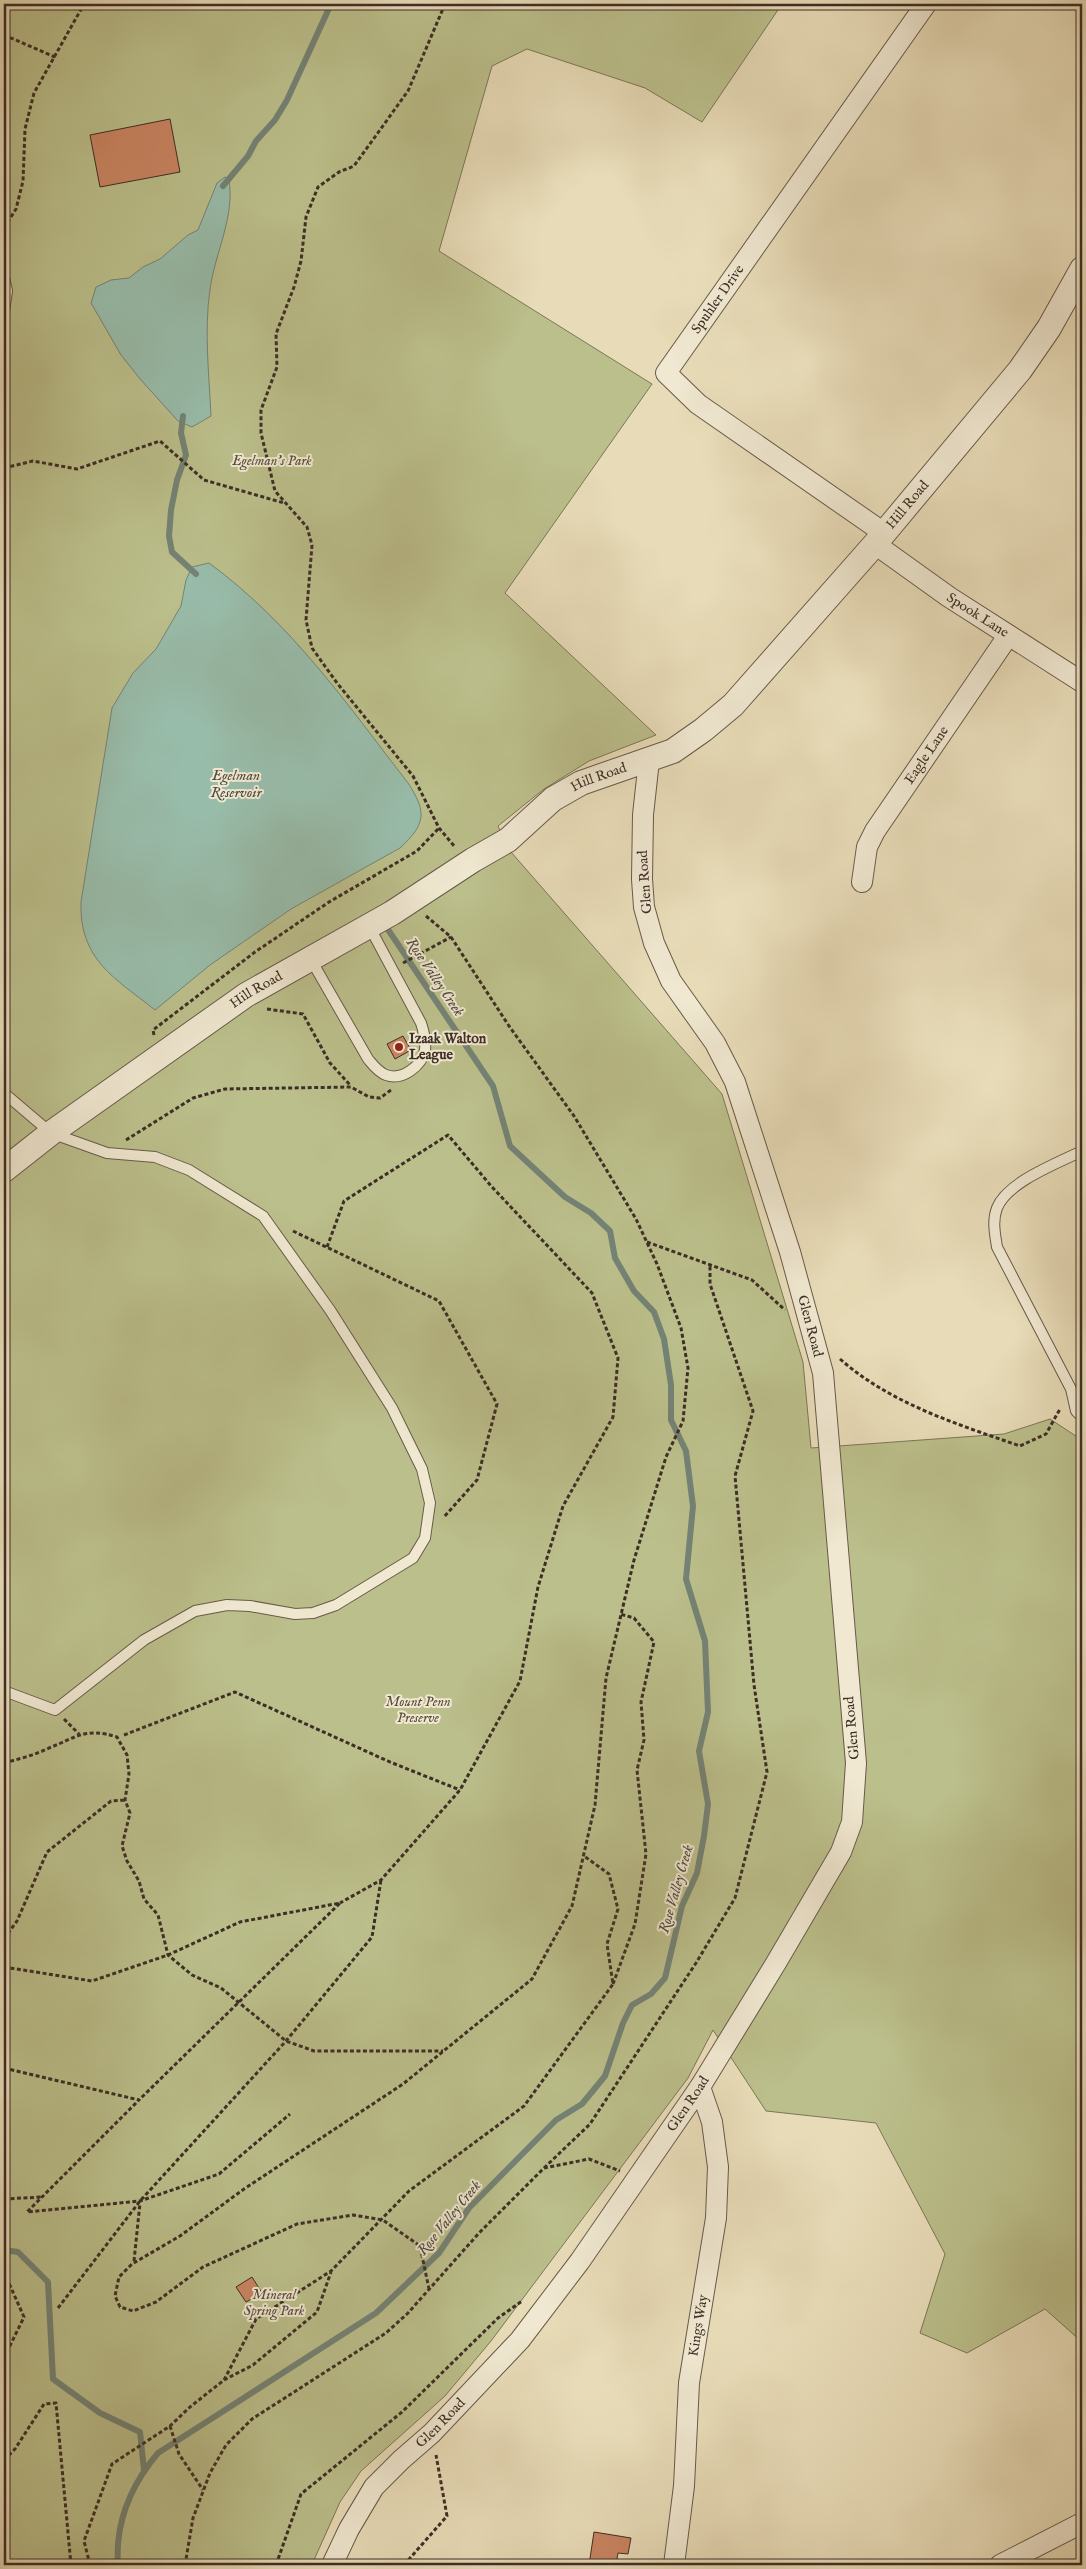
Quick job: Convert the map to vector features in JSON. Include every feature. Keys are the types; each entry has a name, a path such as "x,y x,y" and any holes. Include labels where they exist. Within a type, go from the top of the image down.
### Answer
{"street":[{"name":"Spuhler Drive","path":"879,539 698,404 666,374 926,4"},
{"name":"Hill Road","path":"4,1170 51,1133 246,995 410,902 473,860 508,840 553,799 582,783 673,751 703,730 732,705 879,539 1020,370 1050,328 1082,269"},
{"name":"Spook Lane","path":"879,539 948,598 1082,682"},
{"name":"Eagle Lane","path":"862,882 867,846 875,831 1008,636"},
{"name":"Glen Road","path":"332,2565 349,2528 374,2487 432,2433 520,2340 580,2261 700,2087 841,1852 852,1822 856,1763 823,1373 790,1252 735,1082 715,1043 671,981 654,943 644,907 642,879 643,815 649,760"},
{"name":"Kings Way","path":"674,2565 684,2486 689,2383 716,2218 718,2167 712,2122 700,2087"},
{"path":"1000,2565 1082,2523"}],"lane":[{"path":"4,277 7,291 4,311"},
{"path":"310,957 368,1059 378,1071 387,1076 403,1074 412,1070 421,1061 426,1039 421,1023 369,925"},
{"path":"4,1093 51,1133 108,1153 155,1157 189,1170 263,1216 330,1310 392,1408 422,1469 430,1503 425,1538 413,1558 336,1605 313,1613 295,1614 227,1604 195,1611 144,1640 55,1710 4,1691"},
{"path":"1082,1151 1036,1174 1006,1193 997,1208 994,1226 997,1247 1070,1389 1076,1411 1082,1417"}],"path":[{"path":"4,228 16,210 23,181 25,129 34,93 84,4"},
{"path":"445,4 408,91 354,166 339,172 318,187 306,217 301,261 294,287 276,334 277,367 261,410 261,433 275,492 307,527 312,545 306,620 312,648 337,683 413,776 439,828 451,843 473,860"},
{"path":"4,35 55,57"},
{"path":"4,468 34,461 77,469 160,441 204,480 284,503"},
{"path":"410,902 451,937 509,1026 574,1116 611,1174 646,1242 681,1328 688,1368 683,1421 673,1440 634,1560 620,1614 606,1678 596,1805 572,1906 532,1979 403,2084 244,2189 180,2236 134,2262 119,2277 115,2296 120,2307 134,2310 156,2302 203,2267 297,2224 353,2214 383,2220 420,2246 429,2290"},
{"path":"401,964 451,937"},
{"path":"246,995 262,1008 303,1014 330,1063 351,1087 369,1097 380,1098 386,1095 403,1074"},
{"path":"108,1153 137,1132 193,1098 225,1089 351,1087"},
{"path":"290,2114 218,2174 140,2201 27,2212 340,1903 381,1880 460,1790 520,1681 538,1587 563,1506 613,1417 618,1358 592,1293 492,1188 448,1135 344,1201 326,1247"},
{"path":"263,1216 439,1301 497,1404 477,1480 425,1538"},
{"path":"646,1242 752,1280 869,1382 933,1416 1020,1446 1046,1434 1070,1389"},
{"path":"184,2565 193,2518 210,2472 226,2446 252,2419 386,2333 429,2290 479,2233 590,2124 696,1963 735,1898 767,1772 754,1685 735,1476 753,1411 710,1284 710,1265"},
{"path":"224,2380 256,2319 331,2271 383,2220 409,2191 524,2106 613,1984 635,1924 646,1854 637,1770 644,1740 640,1702 654,1642 634,1618 620,1614"},
{"path":"124,1735 236,1692 390,1762 460,1790"},
{"path":"4,1763 49,1749 79,1734 100,1732 117,1738 127,1755 129,1774 125,1800 130,1813 122,1846 127,1862 139,1881 144,1899 158,1915 168,1955 192,1974 221,1988 286,2041 314,2051 445,2051"},
{"path":"4,1939 18,1922 47,1852 111,1801 125,1800"},
{"path":"584,1856 609,1874 618,1909 607,1944 613,1984"},
{"path":"58,2308 140,2201 286,2041 372,1938 381,1880"},
{"path":"4,1967 92,1982 168,1955 240,1922 340,1903"},
{"path":"4,2068 139,2100"},
{"path":"544,2168 589,2159 638,2178"},
{"path":"4,2199 43,2197"},
{"path":"134,2262 140,2201"},
{"path":"90,2565 84,2541 112,2464 170,2426 190,2406 224,2380 253,2365 317,2312 331,2271"},
{"path":"4,2272 24,2316 4,2358"},
{"path":"276,2565 301,2494 402,2412 498,2318 528,2298"},
{"path":"4,2460 15,2449 44,2404 56,2403 71,2565"},
{"path":"170,2426 179,2454 204,2490"},
{"path":"404,2565 447,2516 432,2433"}],"green space":[{"name":"Mount Penn Preserve","path":"4,4 782,4 702,122 645,88 527,49 492,66 439,251 652,384 505,593 656,735 589,761 544,789 498,826 511,852 722,1094 803,1362 811,1448 1004,1434 1050,1419 1082,1440 1082,2342 1045,2309 967,2353 920,2333 945,2254 876,2123 766,2111 713,2030 688,2078 491,2341 445,2396 361,2471 340,2502 314,2560 317,2565 4,2565"}],"water":[{"path":"225,177 229,180 229,208 224,235 212,275 207,321 211,416 192,427 178,421 141,380 121,355 91,303 96,287 111,280 129,278 143,267 160,259 188,235 198,230 217,183"},
{"name":"Egelman Reservoir","path":"209,563 239,586 292,638 340,694 408,783 418,802 421,817 415,832 400,848 291,909 210,965 155,1010 113,977 93,953 86,939 82,922 81,902 112,708 133,673 156,649 181,606 186,580 192,567"}],"building":[{"path":"170,119 180,172 100,187 90,135"},
{"name":"Izaak Walton League","path":"403,1036 411,1050 395,1059 387,1044"},
{"path":"252,2277 262,2293 246,2302 236,2287"},
{"path":"594,2532 631,2538 628,2554 618,2553 616,2565 589,2565"}],"waterway":[{"path":"223,186 248,156 256,141 275,120 287,100 331,4"},
{"path":"183,416 181,433 186,455 177,480 171,510 169,536 172,552 196,574"},
{"name":"Rose Valley Creek","path":"118,2565 119,2534 127,2505 140,2478 158,2453 376,2313 439,2253 469,2208 556,2120 582,2104 605,2076 623,2023 632,2005 651,1994 665,1978 682,1906 697,1873 704,1836 708,1804 699,1751 708,1712 705,1641 686,1579 693,1506 686,1451 671,1420 671,1385 664,1339 654,1312 634,1291 615,1258 610,1231 591,1213 565,1197 510,1146 493,1086 387,928"},
{"path":"4,2250 18,2252 48,2282 53,2379 100,2413 140,2432 144,2470"}],"place":[{"name":"Izaak Walton League","path":"399,1047"}],"park label":[{"name":"Egelman's Park","path":"272,461"},
{"name":"Mineral Spring Park","path":"274,2304"}]}
